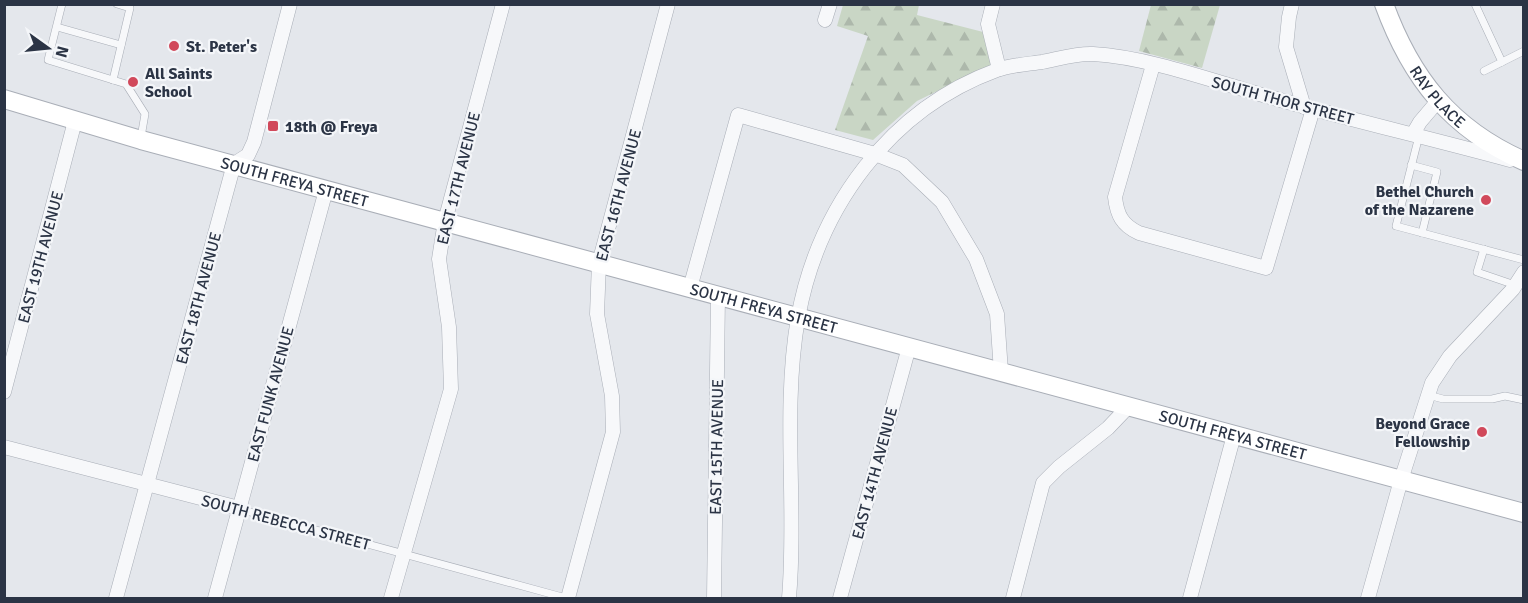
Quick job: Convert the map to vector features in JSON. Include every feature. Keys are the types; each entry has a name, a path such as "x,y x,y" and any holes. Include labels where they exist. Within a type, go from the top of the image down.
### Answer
{"main road":[{"name":"RAY PLACE","path":"1384,4 1400,44 1417,75 1437,102 1471,132 1524,163"},
{"name":"SOUTH FREYA STREET","path":"4,99 141,140 1524,513"}],"street":[{"name":"EAST 18TH AVENUE","path":"116,598 234,164 248,155 254,142 290,4"},
{"name":"EAST 17TH AVENUE","path":"391,598 451,389 450,327 439,259 445,221 503,4"},
{"name":"EAST 16TH AVENUE","path":"567,598 613,432 612,396 597,314 599,263 668,4"},
{"path":"825,20 830,4"},
{"path":"993,4 988,24 999,69"},
{"path":"1153,65 1115,197 1117,213 1127,228 1139,233 1266,268 1308,108 1286,47 1292,4"},
{"name":"SOUTH THOR STREET","path":"789,598 791,374 798,317 808,277 827,228 842,200 875,154 892,135 929,104 999,69 1090,54 1153,65 1308,108 1524,163"},
{"path":"1416,135 1437,102"},
{"path":"690,288 738,115 875,154 903,165 942,202 970,250 997,314 1001,372"},
{"name":"EAST 19TH AVENUE","path":"4,392 75,121"},
{"name":"EAST FUNK AVENUE","path":"215,598 326,190"},
{"path":"1368,598 1401,480 1432,383 1450,356 1515,285 1524,272"},
{"name":"EAST 15TH AVENUE","path":"714,598 718,296"},
{"name":"EAST 14TH AVENUE","path":"840,598 909,347"},
{"path":"1013,598 1044,483 1059,467 1108,428 1128,407"},
{"path":"1190,598 1234,435"},
{"name":"SOUTH REBECCA STREET","path":"4,447 239,508"}],"lane":[{"path":"62,4 48,60 126,84 145,114 141,140"},
{"path":"113,80 131,6 117,4"},
{"path":"1475,4 1502,62"},
{"path":"57,27 121,45"},
{"path":"1484,71 1524,51"},
{"path":"1416,135 1412,165 1396,226 1524,260"},
{"path":"1412,165 1437,171 1422,232"},
{"path":"1484,249 1477,272 1515,285"},
{"path":"1428,395 1443,399 1492,399 1505,396 1524,400"},
{"name":"SOUTH REBECCA STREET","path":"239,508 567,598"}],"green space":[{"path":"843,5 919,5 917,15 987,33 993,64 917,101 873,140 835,130 868,36 837,26"},
{"path":"1151,5 1220,5 1202,68 1139,51"}],"place":[{"name":"St. Peter's","path":"174,46"},
{"name":"All Saints School","path":"133,82"},
{"name":"18th @ Freya","path":"273,126"},
{"name":"Bethel Church of the Nazarene","path":"1486,200"},
{"name":"Beyond Grace Fellowship","path":"1482,432"}]}
